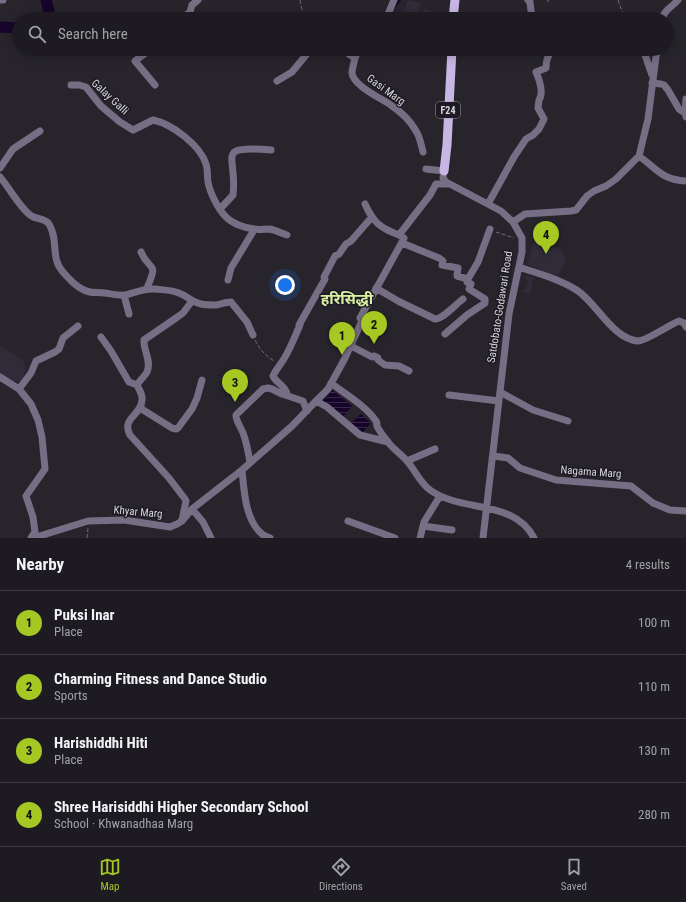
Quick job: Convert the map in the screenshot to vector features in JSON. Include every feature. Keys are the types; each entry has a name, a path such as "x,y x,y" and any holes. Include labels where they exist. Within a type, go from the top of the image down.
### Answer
{"main road":[{"path":"454,12 455,0"},
{"name":"F24","path":"444,171 447,145 452,56"}],"street":[{"path":"190,12 192,5 198,0"},
{"path":"389,12 394,0"},
{"path":"528,0 530,2 531,12"},
{"path":"666,12 678,0"},
{"path":"141,56 136,60 135,63 155,85"},
{"path":"277,81 292,72 306,56"},
{"path":"488,204 504,177 508,165 526,139 539,129 544,119 538,108 542,93 539,85 540,81 536,72 546,68 546,61 549,56"},
{"path":"645,56 653,80 664,85 679,109 685,115"},
{"path":"513,222 524,214 576,210 587,196 606,186 639,156 648,119 656,56"},
{"name":"Gasi Marg","path":"355,58 352,74 355,80 393,107 408,121 417,131 421,140 423,152"},
{"name":"Galay Galli","path":"71,84 86,87 101,106 120,122 133,130 153,120 173,128 190,140 201,154 206,163 208,183 212,194 226,217 254,230 271,229 287,235"},
{"path":"685,115 686,99"},
{"path":"0,168 13,149 40,131"},
{"path":"220,209 233,195 231,163 232,153 236,150 243,149 271,150"},
{"path":"639,156 660,174 669,179 686,181"},
{"path":"426,169 444,171 443,178 450,184"},
{"path":"0,177 19,204 30,215 34,218 42,219 49,225 53,232 55,261 63,273 84,290 90,292 124,295 147,288 180,293 192,301 201,304 215,305 231,302 247,322 253,335"},
{"path":"399,234 430,195 436,184 450,184"},
{"name":"Satdobato-Godawari Road","path":"450,184 501,211 513,222 522,238 522,252 509,314 494,456 483,538"},
{"path":"182,521 192,509 242,470 292,426 328,389 351,346 362,321 360,318 404,238 399,234 387,231 371,218 365,204"},
{"path":"287,394 286,389 273,376 293,342 299,325 325,279 324,277 335,256 339,254 346,244 351,241 371,218"},
{"path":"468,279 478,262 490,229"},
{"path":"228,280 231,268 254,230"},
{"path":"402,243 443,260 442,265 458,268 457,276 468,279"},
{"path":"141,252 144,258 153,267 154,271 147,288"},
{"path":"519,267 556,279 579,292 619,333 629,340 640,341 679,321 684,323 686,327"},
{"path":"445,334 467,315 485,303 485,299 469,290 472,284 467,282 468,279"},
{"path":"376,288 398,301 435,319 439,319 462,299"},
{"path":"124,295 129,314"},
{"path":"137,385 148,369 148,360 143,344 144,340 176,318 192,301"},
{"path":"19,389 31,373 36,361 59,349 63,338 78,326"},
{"path":"100,337 111,351 129,382 137,385 142,396 140,408 127,425 127,430 170,478 185,499 186,501 182,521"},
{"path":"351,346 372,357 374,356 378,358 378,360 385,365 398,366 409,371"},
{"path":"0,377 19,389 31,404 38,420 42,437 45,469 26,496 33,517 35,532 32,538"},
{"path":"140,408 176,429 184,421 194,403 202,380"},
{"path":"331,383 361,406 376,422 377,427 388,442 407,461 423,484 430,490 440,496 461,503 487,508 516,517 527,526 537,538"},
{"path":"250,462 246,440 236,420 236,416 264,389 268,388 303,401 307,411"},
{"path":"500,392 533,410 568,421"},
{"path":"449,395 499,401"},
{"path":"316,401 327,406 360,435 388,442"},
{"path":"407,461 435,449"},
{"name":"Nagama Marg","path":"494,456 508,458 520,468 556,480 631,486 653,503 670,510 686,511"},
{"path":"242,470 246,499 251,519 262,535 270,538"},
{"path":"420,538 423,526 440,496"},
{"path":"192,509 203,522 211,538"},
{"name":"Khyar Marg","path":"32,538 88,521 124,520 170,527 182,521"},
{"path":"348,522 395,538"},
{"path":"423,526 452,530"}],"path":[{"path":"300,0 303,12"},
{"path":"618,0 622,12"},
{"path":"490,229 508,237 516,239 522,238"},
{"path":"253,335 259,349 266,356 280,365"},
{"path":"87,538 88,521"}],"shaded area":[{"path":"408,0 421,3 418,12 403,12"},
{"path":"425,8 435,12 423,12"},
{"path":"534,239 560,249 567,260 557,276 536,267 527,265"},
{"path":"526,276 534,278 530,294 522,292 523,289 526,289 528,280 525,279"},
{"path":"0,345 24,361 26,368 24,376 20,381 12,381 0,373"},
{"path":"332,390 352,406 343,417 323,401"},
{"path":"361,414 371,423 362,433 351,423"}],"waterway":[{"path":"46,0 48,12"},
{"path":"394,7 400,0"},
{"path":"0,27 12,28"}],"place":[{"name":"Shree Harisiddhi Higher Secondary School","path":"546,254"},
{"name":"Charming Fitness and Dance Studio","path":"374,344"},
{"name":"Puksi Inar","path":"342,355"},
{"name":"Harishiddhi Hiti","path":"235,402"}],"district":[{"name":"हरिसिद्धी","path":"347,299"}]}
